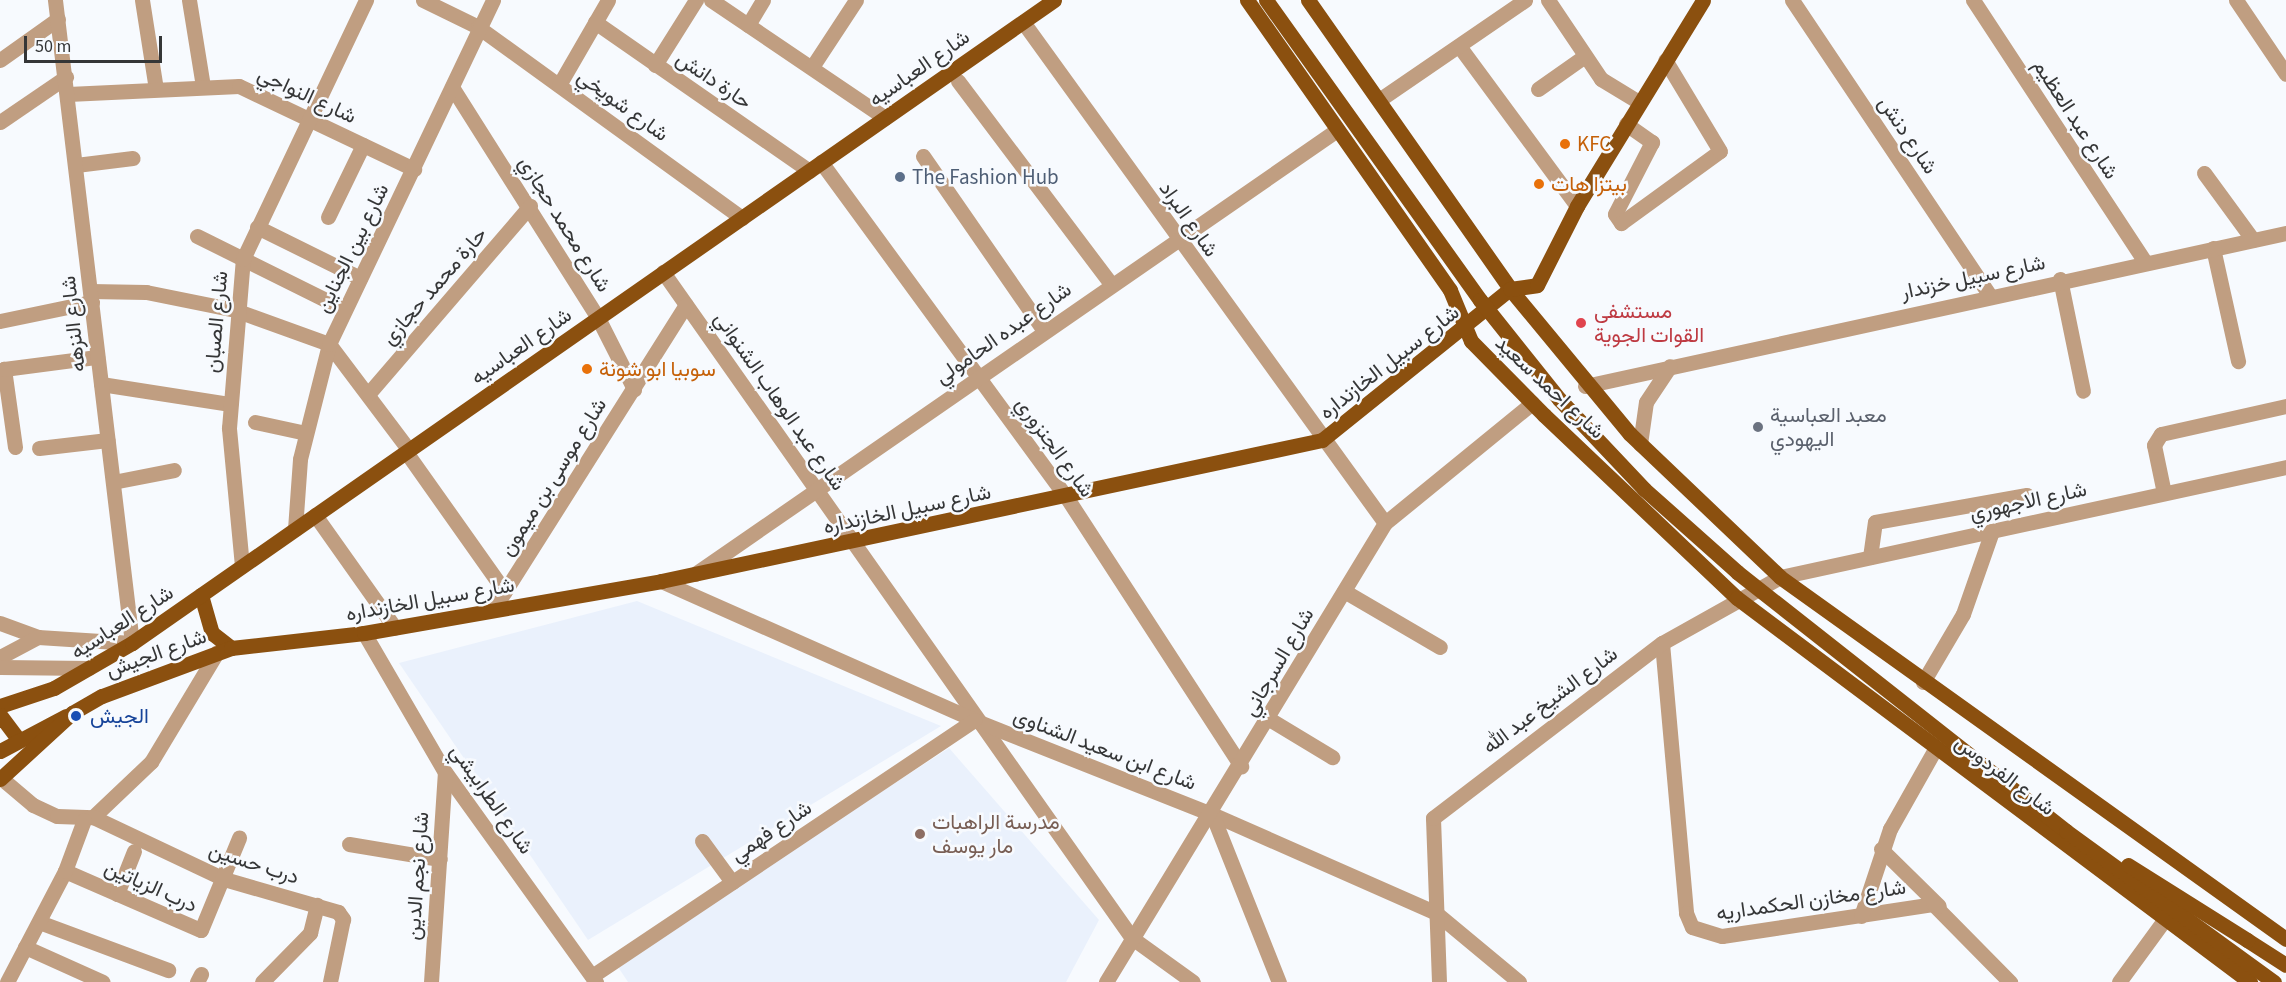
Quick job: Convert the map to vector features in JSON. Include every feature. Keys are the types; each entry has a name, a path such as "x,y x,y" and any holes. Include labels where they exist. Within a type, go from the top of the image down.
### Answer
{"main road":[{"name":"شارع العباسيه","path":"0,706 54,688 132,644 1054,0"},
{"name":"شارع احمد سعيد","path":"1248,0 1450,290 1476,346 1532,403 1737,598"},
{"path":"1266,0 1480,300 1559,399 1644,489 1737,572 2056,824 2274,982"},
{"path":"1279,0 1526,345 1650,483 1742,566 2070,825 2286,965"},
{"name":"شارع احمد سعيد","path":"1308,0 1510,289 1585,386 1640,444 1780,577"},
{"path":"1510,289 1537,285 1577,206 1703,0"},
{"name":"شارع سبيل الخازنداره","path":"260,645 364,633 661,581 1067,498 1322,440 1466,328 1510,289"},
{"name":"شارع الفردوس","path":"1780,577 1923,682 2286,939"},
{"path":"201,595 212,633 224,650"},
{"name":"شارع الفردوس","path":"1737,598 1935,749 2250,982"},
{"name":"شارع الجيش","path":"0,751 18,738 131,682 224,650 260,645"},
{"name":"شارع الجيش","path":"0,778 72,713"},
{"path":"0,715 18,738"}],"street":[{"name":"شارع النزهه","path":"55,0 132,644"},
{"path":"142,0 156,89"},
{"path":"189,0 203,86"},
{"name":"شارع الصبان","path":"242,566 230,482 230,404 236,310 243,259 366,0"},
{"name":"شارع شويخي","path":"423,0 478,27 742,218"},
{"name":"شارع بين الجناين","path":"295,529 306,433 328,344 414,169 478,27 493,0"},
{"path":"559,85 608,0"},
{"path":"655,65 696,0"},
{"path":"711,0 885,118"},
{"path":"748,25 763,0"},
{"path":"812,67 856,0"},
{"path":"1379,100 1525,0"},
{"path":"1548,0 1585,56 1610,86 1639,102"},
{"name":"شارع دنش","path":"1792,0 1989,294"},
{"name":"شارع عبد العظيم","path":"1973,0 2145,262"},
{"path":"2236,0 2286,74"},
{"path":"0,60 58,19"},
{"name":"حارة دانش","path":"595,22 655,65 815,167"},
{"name":"شارع البراد","path":"1023,22 1322,440 1385,523"},
{"path":"1459,46 1577,206"},
{"path":"1538,89 1585,56"},
{"path":"1626,124 1652,142 1615,214 1621,223 1720,151 1665,60"},
{"path":"0,122 66,77"},
{"path":"958,81 1111,284"},
{"name":"شارع النواجي","path":"68,94 239,86 414,169"},
{"name":"شارع محمد حجازي","path":"452,87 530,206 598,318 634,389"},
{"name":"شارع عبده الحامولي","path":"695,574 1177,238 1337,130"},
{"path":"328,218 363,145"},
{"path":"923,156 1044,331"},
{"path":"76,165 133,158"},
{"name":"شارع الجنزوري","path":"815,167 978,377 1067,498 1241,766"},
{"path":"2204,173 2253,240"},
{"name":"حارة محمد حجازي","path":"369,393 530,206"},
{"path":"257,227 360,278"},
{"name":"شارع سبيل خزندار","path":"1585,386 1989,294 2286,233"},
{"path":"197,236 344,309"},
{"path":"2213,248 2238,361"},
{"name":"شارع عبد الوهاب الشنواني","path":"663,273 854,541 974,720 1132,938 1193,982"},
{"path":"2060,279 2084,391"},
{"path":"0,321 91,297 146,292 236,310 328,344 369,393 505,592"},
{"name":"شارع موسى بن ميمون","path":"493,610 686,305"},
{"path":"15,447 4,369 97,357"},
{"path":"1640,444 1646,402 1670,366"},
{"path":"101,384 230,404"},
{"name":"شارع السرجاني","path":"1106,982 1212,814 1385,523 1532,403"},
{"path":"2164,493 2154,445 2161,434 2286,406"},
{"path":"255,422 306,433"},
{"path":"39,448 108,440"},
{"name":"شارع الاجهوري","path":"1780,577 2286,467"},
{"path":"113,482 174,470"},
{"path":"1870,557 1875,522 2026,495"},
{"path":"315,515 395,628"},
{"path":"1923,682 1963,614 1992,531"},
{"name":"شارع الشيخ عبد الله","path":"1439,982 1430,831 1443,806 1662,643 1737,598 1780,577"},
{"name":"شارع ابن سعيد الشناوى","path":"661,581 974,720 1212,814 1436,913 1519,982"},
{"path":"1344,591 1440,647"},
{"path":"0,623 38,637 132,644"},
{"name":"شارع الطرابيشي","path":"364,633 446,772 594,979"},
{"path":"0,657 38,637"},
{"name":"شارع مخازن الحكمداريه","path":"1662,643 1686,913 1692,927 1722,936 1939,906"},
{"path":"7,982 65,871 88,819 151,762 224,650"},
{"path":"0,667 57,672 92,667"},
{"path":"1269,719 1332,757"},
{"name":"شارع فهمي","path":"594,979 732,882 974,720"},
{"path":"1861,916 1881,849 1935,749"},
{"name":"شارع نجم الدين","path":"431,982 446,772"},
{"name":"درب حسين","path":"0,778 33,805 88,819 224,879 317,905 344,919 330,982"},
{"path":"1212,814 1279,982"},
{"path":"224,879 239,838"},
{"path":"702,841 732,882"},
{"path":"349,844 440,859"},
{"path":"1881,849 1939,906 2010,982"},
{"path":"117,894 134,851"},
{"name":"درب الزياتين","path":"65,871 201,930 224,879"},
{"path":"262,982 310,933 317,905"},
{"path":"2119,982 2165,919"},
{"path":"39,922 168,970"},
{"path":"25,947 103,982"}],"shaded area":[{"path":"637,601 941,726 588,940 399,663"},
{"name":"مدرسة الراهبات مار يوسف","path":"949,748 1099,920 1066,982 628,982 616,964"}],"place":[{"name":"KFC","path":"1565,144"},
{"name":"The Fashion Hub","path":"900,177"},
{"name":"بيتزا هات","path":"1539,184"},
{"name":"مستشفى القوات الجوية","path":"1581,323"},
{"name":"سوبيا ابو شونة","path":"587,369"},
{"name":"معبد العباسية اليهودي","path":"1758,427"},
{"name":"الجيش","path":"76,716"},
{"name":"مدرسة الراهبات مار يوسف","path":"920,834"}]}
